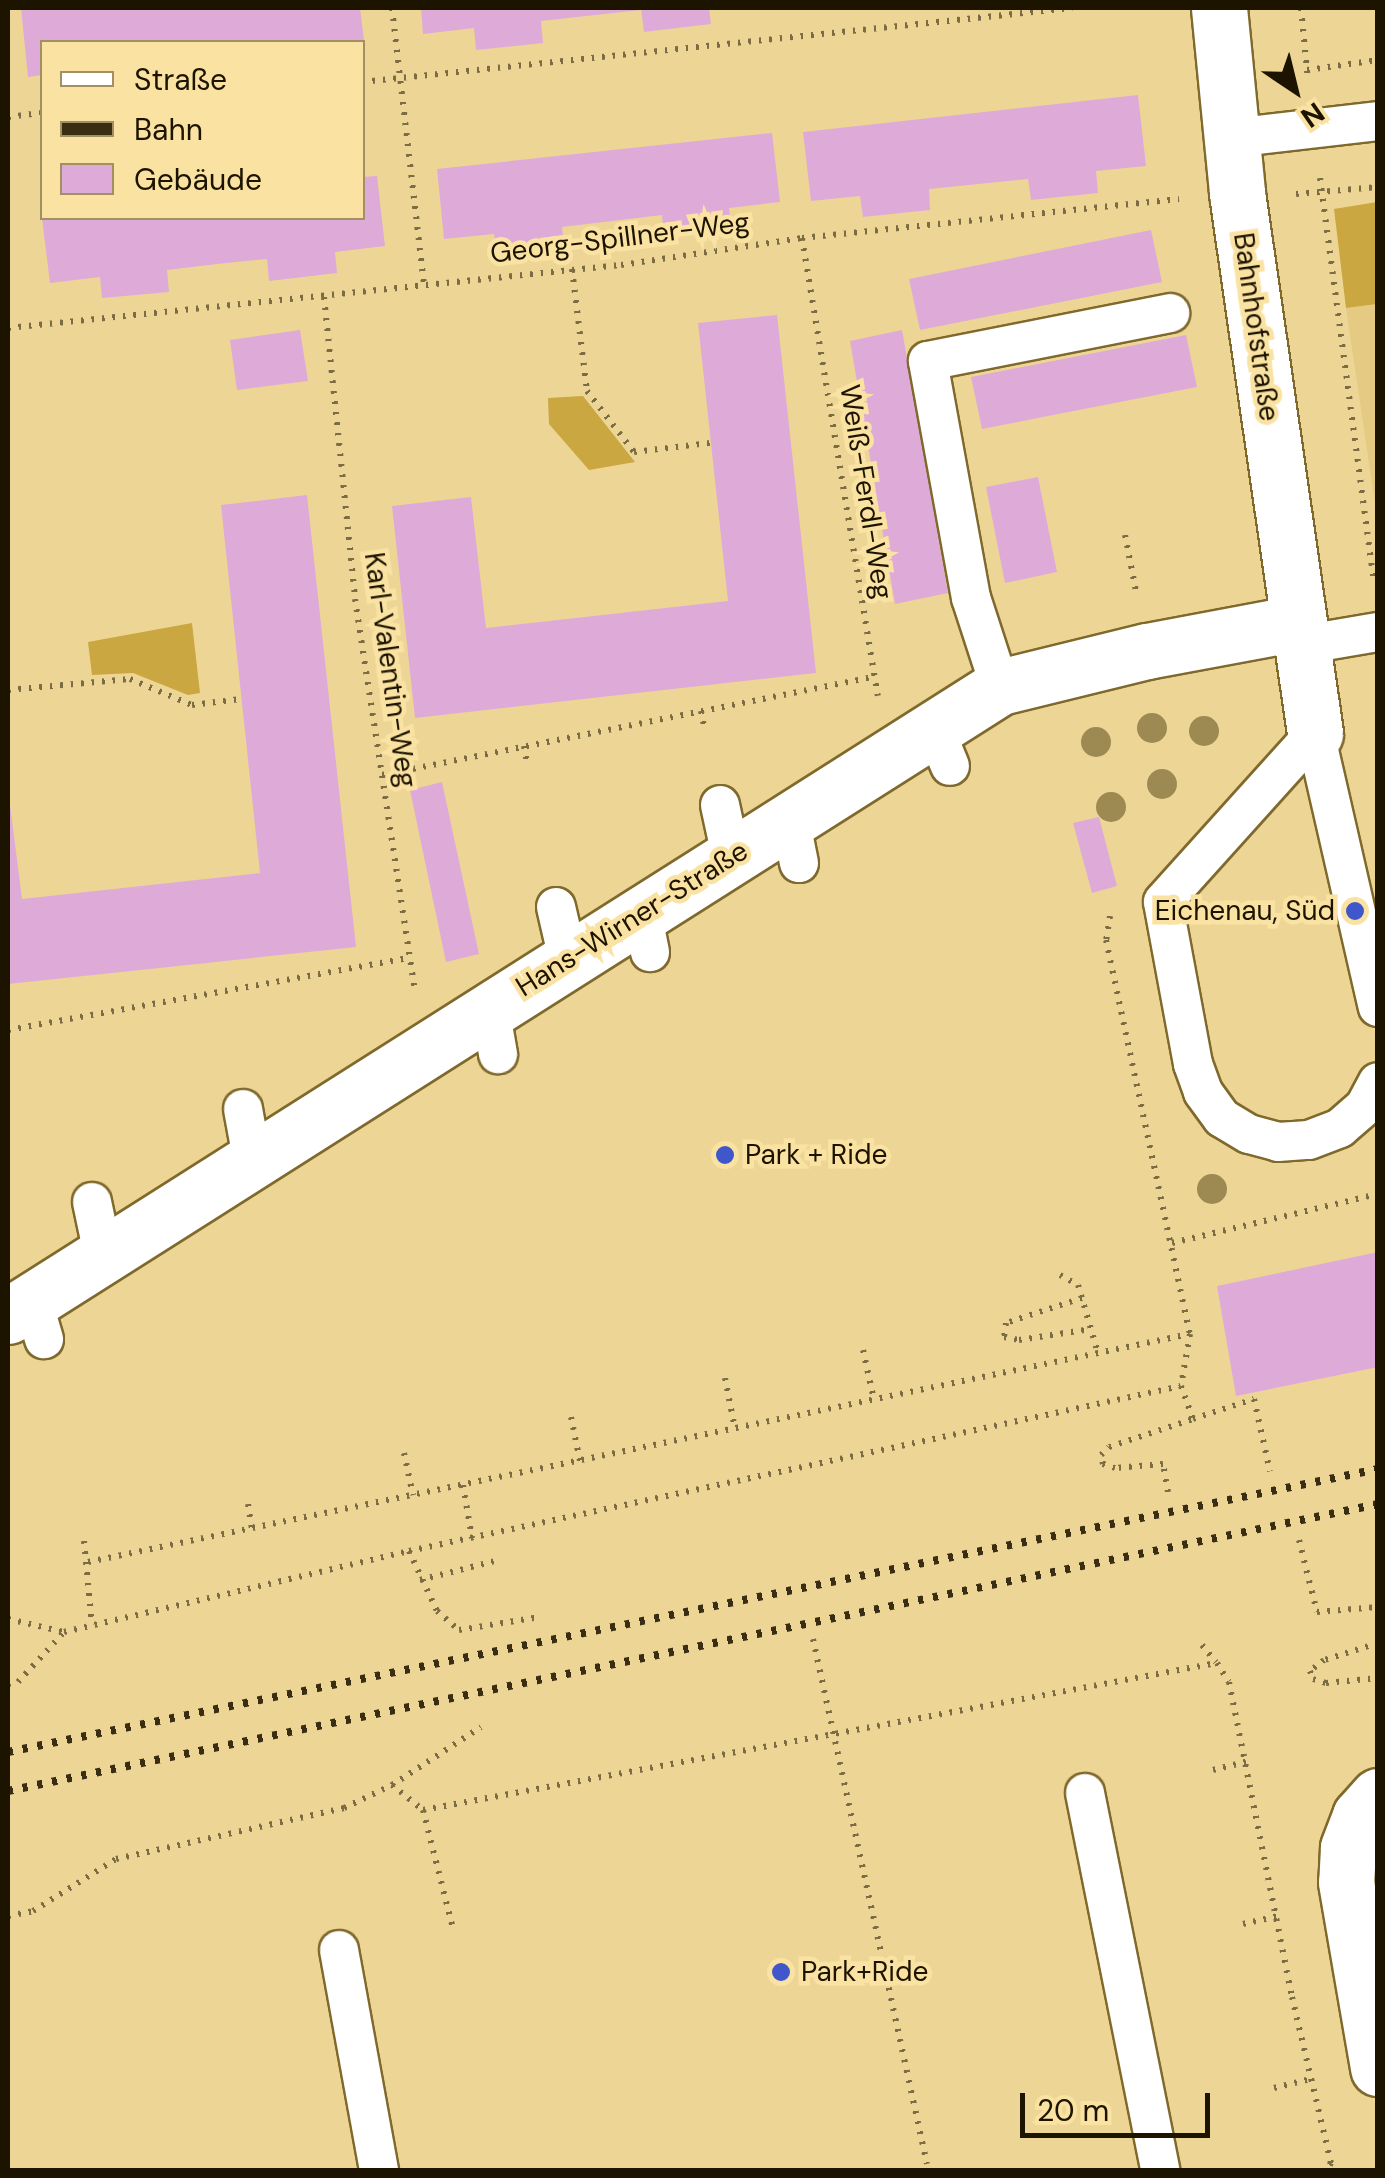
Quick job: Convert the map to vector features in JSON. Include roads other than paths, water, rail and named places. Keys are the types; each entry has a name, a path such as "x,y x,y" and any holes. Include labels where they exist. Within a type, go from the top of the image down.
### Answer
{"street":[{"name":"Bahnhofstraße","path":"1219,8 1237,193 1315,733"},
{"name":"Hans-Wirner-Straße","path":"28,1318 97,1228 186,1220 248,1134 340,1123 424,1049 494,1031 562,933 646,932 726,830 795,840 925,748 1000,688 1147,651 1299,634"},
{"path":"1378,1796 1360,1816 1348,1848 1346,1882 1378,2068"}],"lane":[{"path":"1232,138 1378,121"},
{"path":"1000,688 971,598 928,361 1170,313"},
{"path":"1299,634 1378,632"},
{"path":"1315,733 1164,902 1193,1064 1203,1092 1222,1118 1248,1134 1278,1142 1309,1140 1340,1128 1364,1106 1378,1082"},
{"name":"Bahnhofstraße","path":"1315,733 1378,1007"},
{"path":"1085,1792 1160,2170"},
{"path":"339,1950 379,2170"}],"railway":[{"path":"8,1752 1378,1469"},
{"path":"8,1791 1378,1504"}],"place":[{"name":"Eichenau, Süd","path":"1355,911"},
{"name":"Park + Ride","path":"725,1155"},
{"name":"Park+Ride","path":"781,1972"}]}
